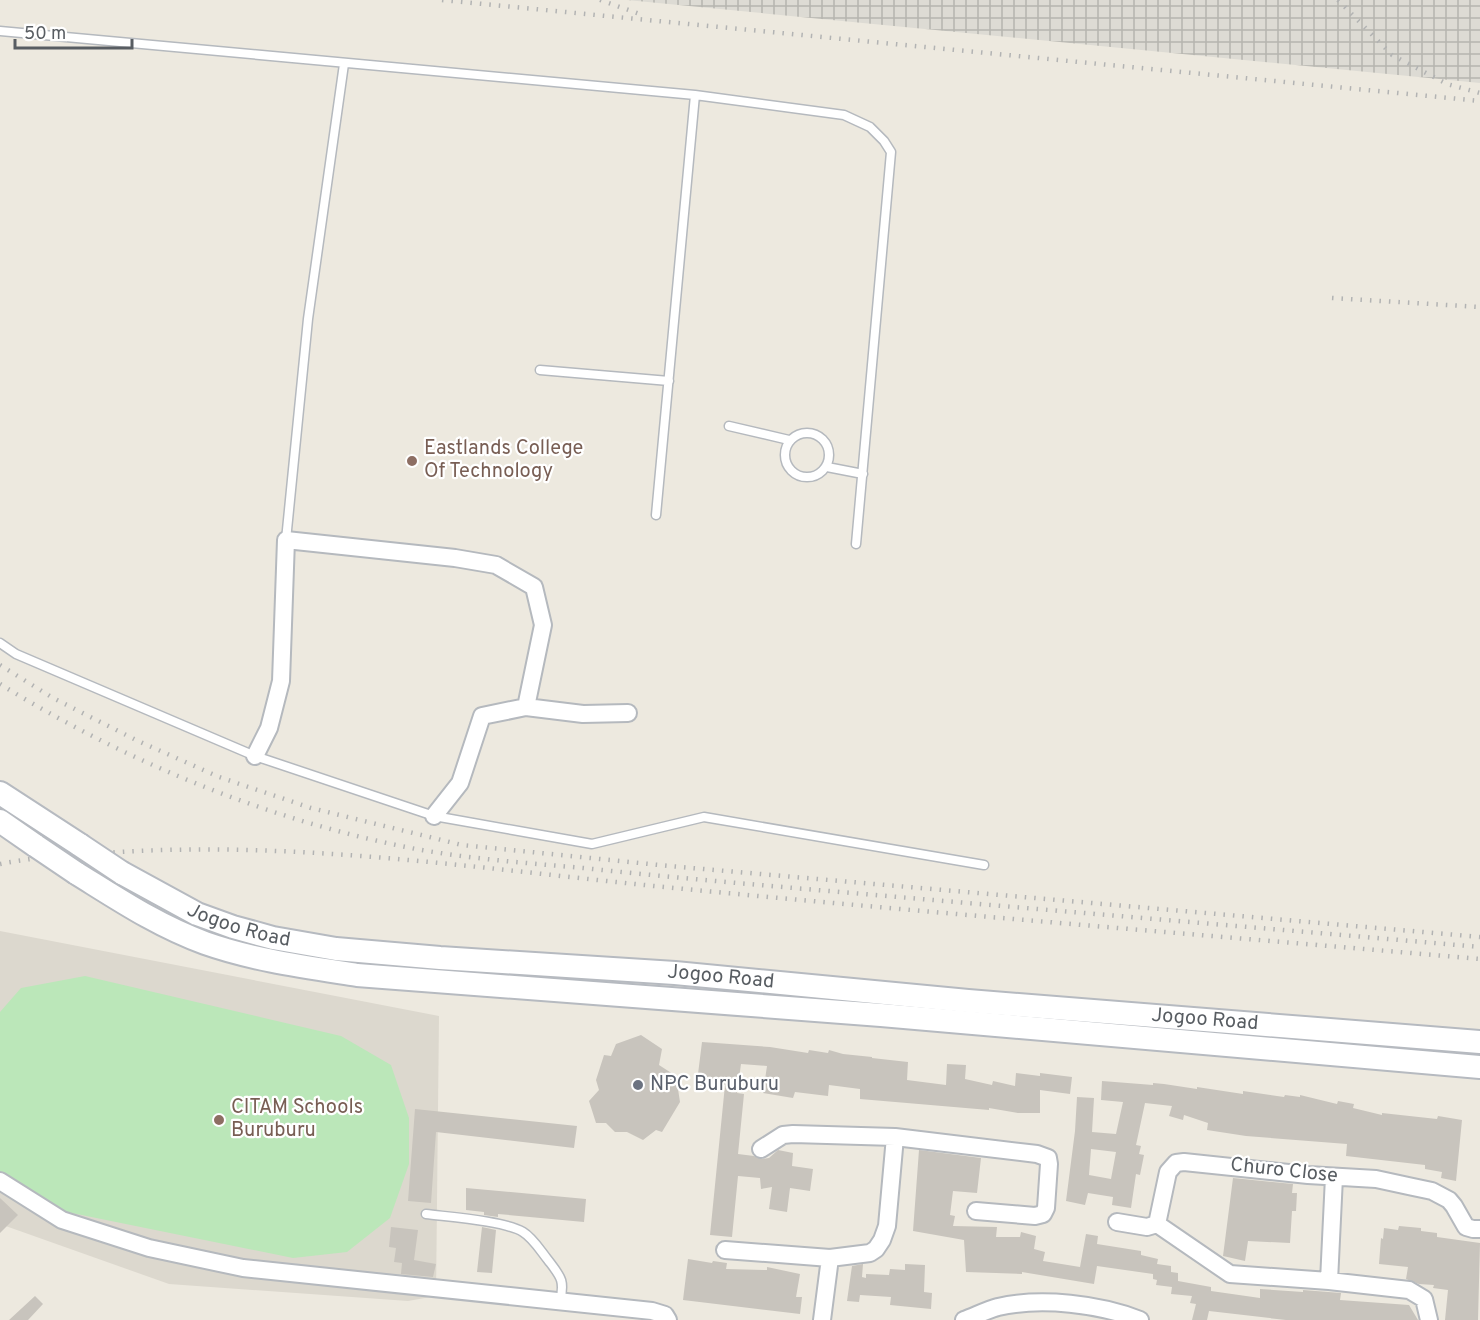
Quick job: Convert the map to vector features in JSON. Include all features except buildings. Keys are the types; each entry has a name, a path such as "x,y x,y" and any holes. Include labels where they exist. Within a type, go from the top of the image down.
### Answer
{"main road":[{"name":"Jogoo Road","path":"0,793 122,873 197,914 273,938 336,949 675,973 968,1001 1480,1042"},
{"name":"Jogoo Road","path":"0,820 133,909 205,943 293,965 357,975 881,1015 1480,1067"}],"street":[{"path":"255,756 269,728 281,681 286,540 455,558 496,565 534,587 543,625 526,706"},
{"path":"434,816 460,783 482,716 526,706 583,714 628,713"},
{"path":"761,1149 783,1135 793,1134 895,1137 1037,1154 1048,1158 1046,1208 1043,1214 1035,1216 976,1210"},
{"path":"725,1250 830,1258 870,1253 882,1240 887,1226 895,1137"},
{"name":"Churo Close","path":"1157,1224 1168,1172 1176,1163 1200,1162 1334,1177 1376,1179 1432,1191 1449,1200 1466,1227 1480,1229"},
{"path":"1329,1281 1334,1177"},
{"path":"0,1181 62,1220 149,1248 243,1269 652,1311 665,1315 668,1320"},
{"path":"1117,1222 1148,1227 1157,1224 1230,1274 1410,1290 1424,1299 1429,1320"},
{"path":"822,1320 830,1258"},
{"path":"964,1320 998,1307 1032,1302 1077,1313 1111,1310 1140,1320"}],"lane":[{"path":"0,31 695,95 844,115 870,127 891,152 856,544"},
{"path":"286,540 308,319 344,64"},
{"path":"656,515 695,95"},
{"path":"540,370 669,381"},
{"path":"729,426 789,440 804,432 820,436 830,450 827,467 816,477 801,477 788,469 784,454 789,440"},
{"path":"827,467 862,474"},
{"path":"0,643 16,654 255,756 434,816 592,844 704,817 984,866"},
{"path":"426,1214 508,1226 530,1237 560,1276 563,1288 560,1302"}],"shaded area":[{"path":"627,0 1480,0 1480,83"},
{"name":"CITAM Schools Buruburu","path":"0,931 439,1016 436,1296 408,1301 169,1284 0,1224"}],"green space":[{"name":"CITAM Schools Buruburu","path":"85,976 341,1036 391,1065 409,1118 409,1164 390,1218 347,1252 293,1258 57,1210 0,1173 0,1012 21,988"}],"railway":[{"path":"442,0 1480,101"},
{"path":"600,0 640,14"},
{"path":"1338,0 1392,55 1447,84 1480,93"},
{"path":"1332,298 1480,307"},
{"path":"0,665 53,698 136,740 219,777 311,808 462,845 669,866 1480,937"},
{"path":"0,684 98,739 200,785 307,822 416,849 499,860 724,882 1480,947"},
{"path":"0,864 29,859 119,852 253,850 320,853 454,864 860,905 1480,959"}],"place":[{"name":"Eastlands College Of Technology","path":"412,461"},
{"name":"NPC Buruburu","path":"638,1085"},
{"name":"CITAM Schools Buruburu","path":"219,1120"}]}
